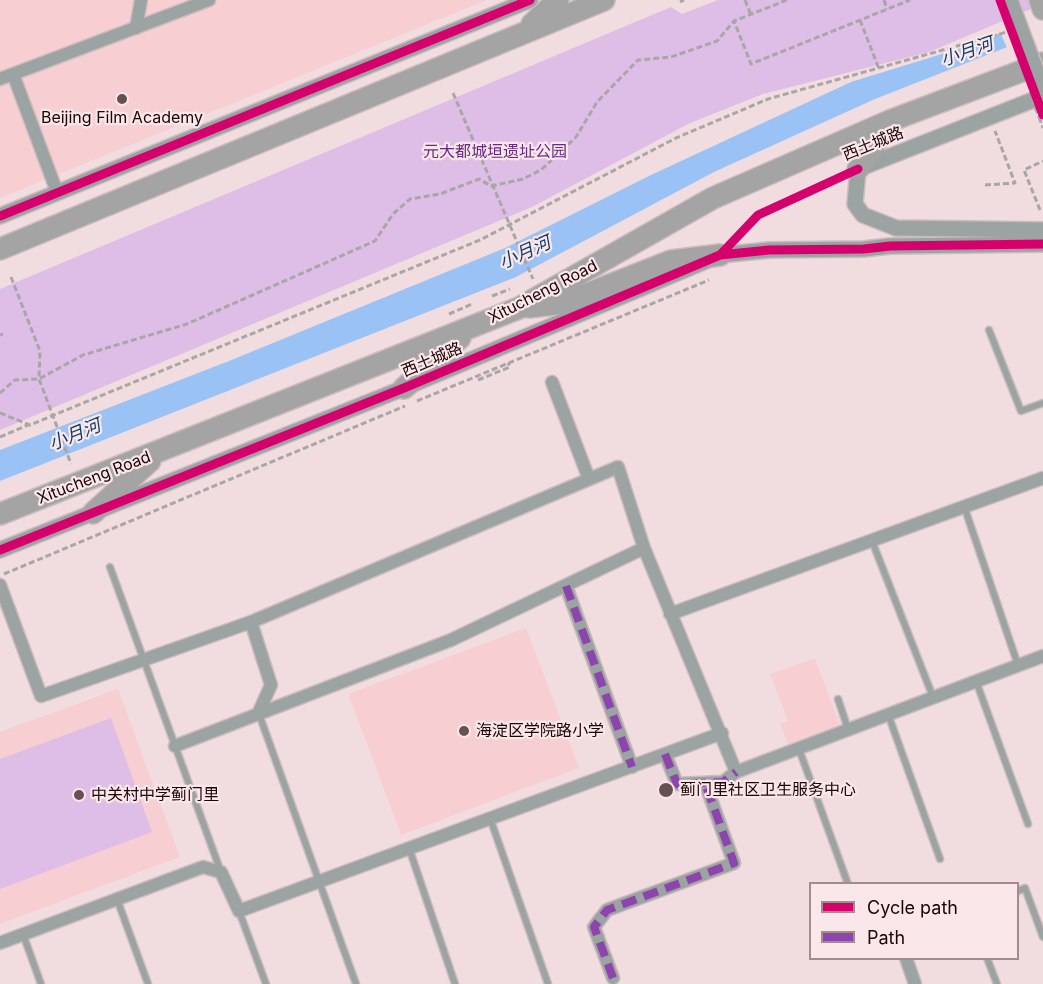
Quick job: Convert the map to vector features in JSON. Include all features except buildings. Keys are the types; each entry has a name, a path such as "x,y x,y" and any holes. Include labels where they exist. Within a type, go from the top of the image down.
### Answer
{"highway":[{"path":"519,35 558,0"},
{"path":"0,249 604,0"},
{"path":"1040,0 1043,9"},
{"name":"Xitucheng Road","path":"0,514 519,308 713,198 892,120 1043,63"},
{"path":"858,169 892,120"},
{"path":"519,308 564,303 671,261 720,255"},
{"path":"405,388 471,328"},
{"path":"93,513 159,452"}],"street":[{"path":"136,28 141,0"},
{"path":"0,79 208,0"},
{"path":"0,216 530,0"},
{"path":"1010,0 1038,96"},
{"path":"13,74 57,192"},
{"name":"西土城路","path":"858,169 1038,96"},
{"path":"858,169 855,204 863,215 896,228 1043,230"},
{"name":"西土城路","path":"0,550 405,388 720,255 769,250 1043,243"},
{"path":"552,382 589,478"},
{"path":"0,585 41,696 251,622 618,466 644,548 736,772"},
{"path":"670,614 964,509 1043,478"},
{"path":"175,746 451,640 644,548"},
{"path":"566,586 632,767"},
{"path":"251,622 271,685 258,714"},
{"path":"665,754 677,784 723,782 736,772 799,747 1043,656"},
{"path":"0,943 203,867 221,872 239,911 722,734"},
{"path":"613,978 594,927 607,910 734,862 705,783"},
{"path":"907,960 915,984"}],"lane":[{"path":"989,330 1021,411 1043,404"},
{"path":"964,509 1018,665"},
{"path":"873,541 933,696"},
{"path":"110,567 221,872"},
{"path":"975,680 1028,824"},
{"path":"838,699 848,729"},
{"path":"258,714 356,984"},
{"path":"888,714 940,859"},
{"path":"799,747 847,882"},
{"path":"490,818 548,984"},
{"path":"409,849 455,984"},
{"path":"1019,890 1025,888 1043,936"},
{"path":"117,899 148,984"},
{"path":"239,911 266,984"},
{"path":"23,934 41,984"},
{"path":"988,960 997,984"}],"path":[{"path":"680,2 684,0"},
{"path":"745,0 751,15"},
{"path":"0,393 15,380 39,379 83,355 187,324 375,241 393,214 410,199 440,194 479,179 490,186 523,179 541,170 576,137 597,102 638,60 671,57 717,41 734,21 787,0"},
{"path":"884,0 887,9"},
{"path":"734,21 752,64 910,0"},
{"path":"1007,17 1015,39"},
{"path":"860,20 879,69"},
{"path":"0,437 480,240 686,134 768,99 996,37"},
{"path":"453,93 490,186 533,279"},
{"path":"1038,96 1043,102"},
{"path":"1038,96 1043,129"},
{"path":"985,185 1015,183 992,123"},
{"path":"1040,210 1024,170 1043,161"},
{"path":"11,277 40,351 39,379 71,464"},
{"path":"0,576 709,280"},
{"path":"492,296 510,289"},
{"path":"449,314 472,304"},
{"path":"478,380 510,367 508,363"},
{"path":"0,387 5,390"},
{"path":"0,413 30,425"}],"shaded area":[{"name":"Beijing Film Academy","path":"0,0 487,0 0,198"},
{"name":"海淀区学院路小学","path":"526,628 579,768 401,835 348,694"},
{"path":"815,658 840,725 788,744 780,724 788,721 770,674"},
{"name":"中关村中学蓟门里","path":"118,689 180,857 0,924 0,732"}],"green space":[{"name":"元大都城垣遗址公园","path":"718,0 1043,0 1043,4 929,52 763,94 690,123 532,207 0,430 0,289 671,7 682,14"},
{"path":"111,718 152,832 0,889 0,759"}],"water":[{"name":"小月河","path":"1043,15 1043,33 875,99 714,172 516,277 0,481 0,450 229,361 505,248 651,175 851,82 971,45"}],"pier":[{"path":"1043,12 1043,37 1008,50 999,30"}],"marked path":[{"path":"566,586 632,767"},
{"path":"665,754 677,784 723,782 736,772"},
{"path":"613,978 594,927 607,910 734,863 705,783"}],"cycle path":[{"path":"0,216 530,0"},
{"path":"1000,0 1043,115"},
{"path":"0,550 404,388 720,255 758,215 858,169"},
{"path":"720,255 769,250 1043,244"}],"place":[{"name":"Beijing Film Academy","path":"122,99"},
{"name":"海淀区学院路小学","path":"464,731"},
{"name":"蓟门里社区卫生服务中心","path":"666,790"},
{"name":"中关村中学蓟门里","path":"79,795"}]}
